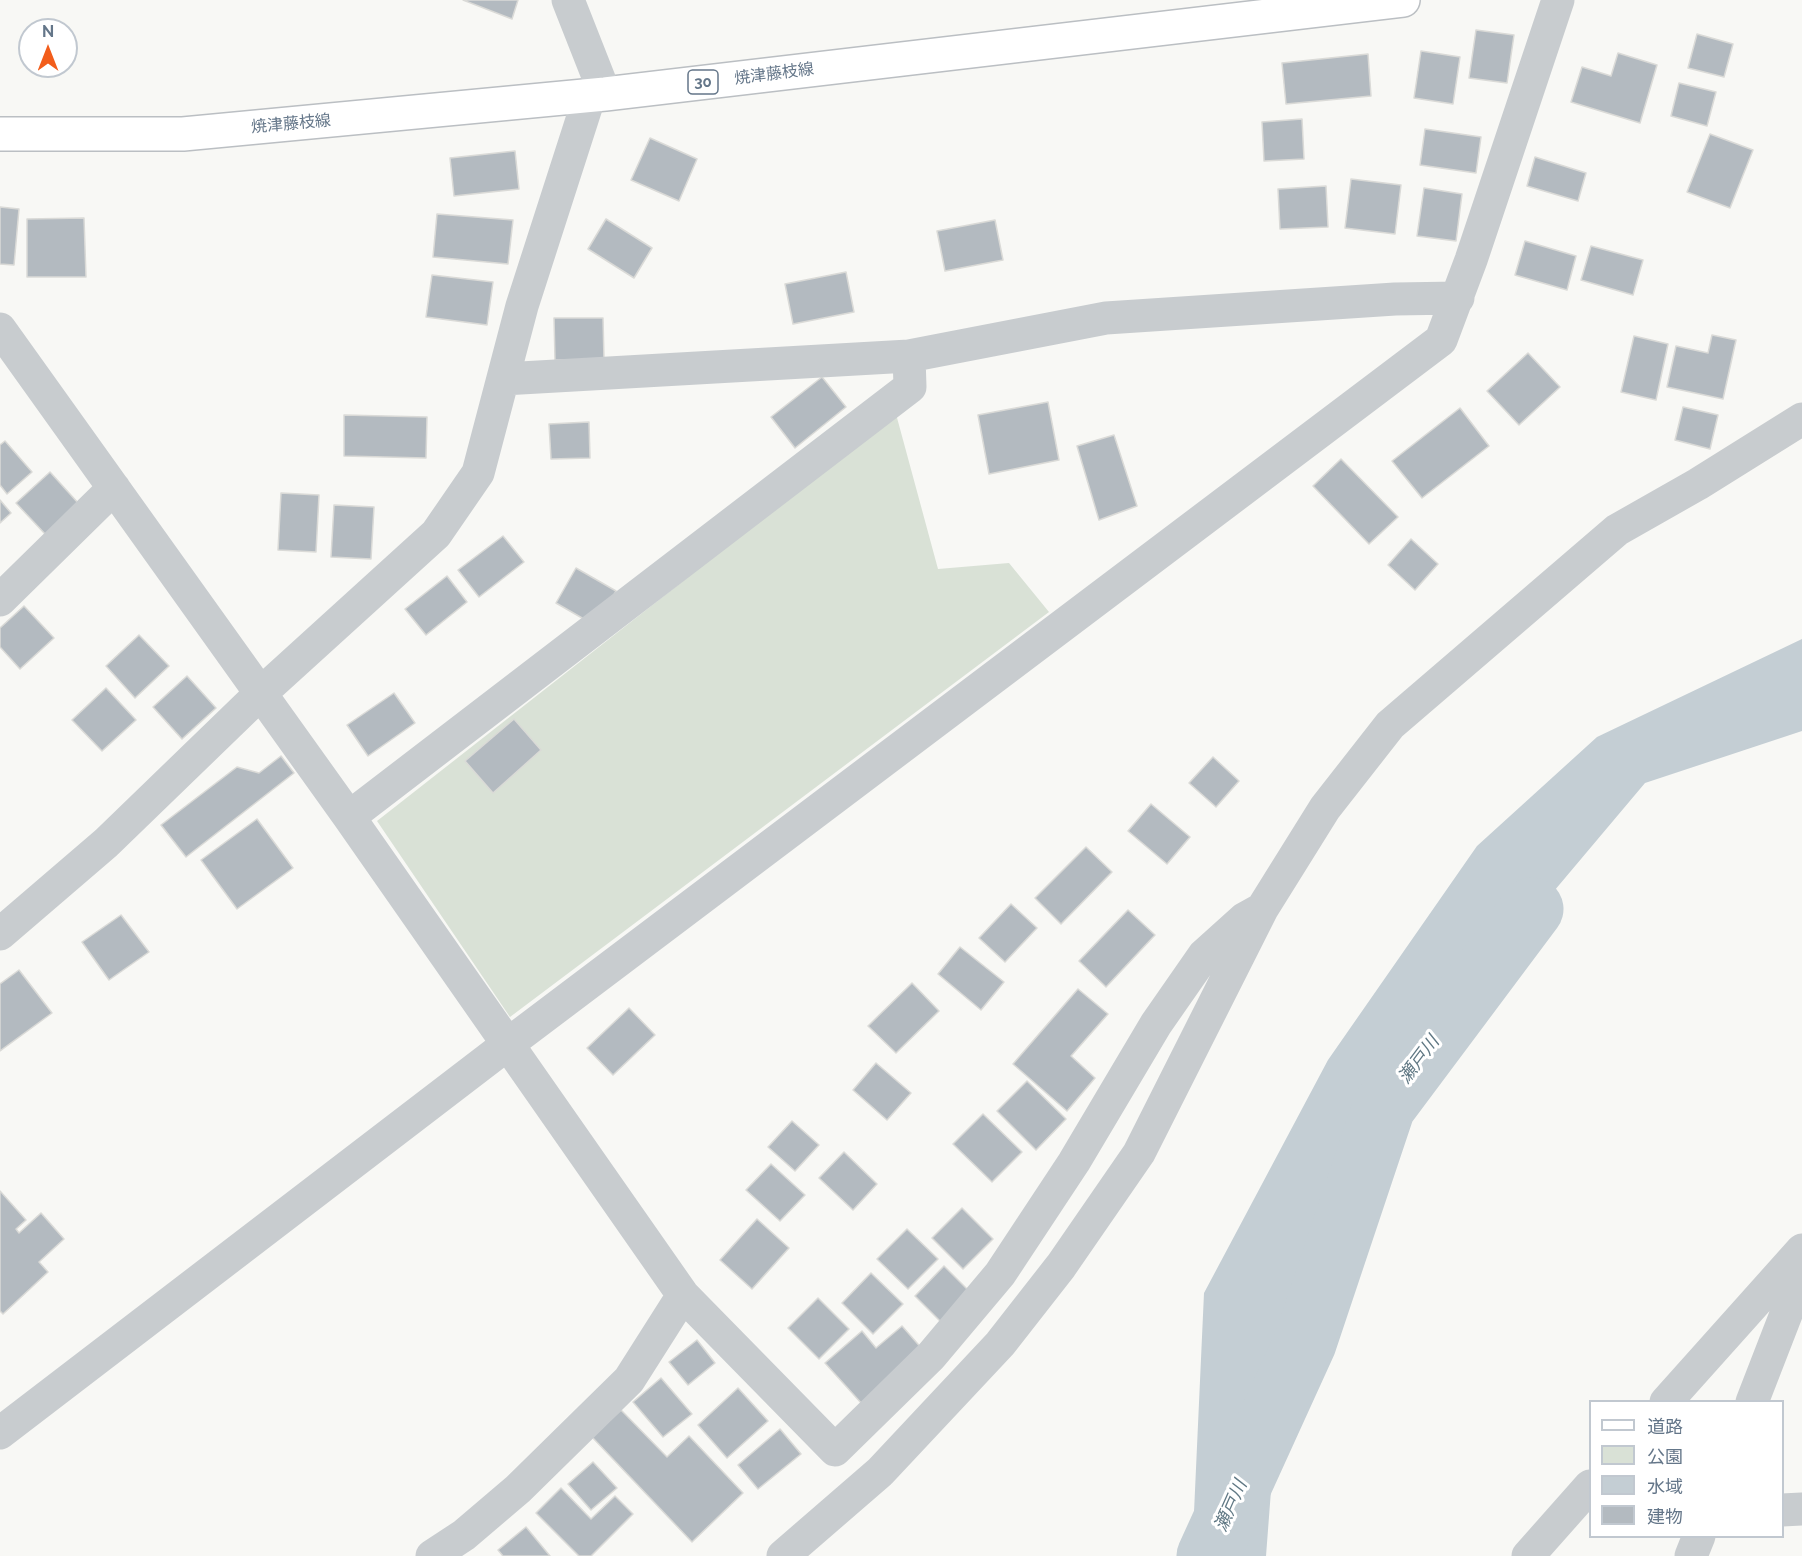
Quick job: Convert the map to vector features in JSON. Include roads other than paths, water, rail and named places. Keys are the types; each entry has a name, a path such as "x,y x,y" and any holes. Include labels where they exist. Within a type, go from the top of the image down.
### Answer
{"main road":[{"name":"焼津藤枝線","path":"0,134 183,134 598,94 1403,0"}],"street":[{"path":"0,934 106,843 261,693 436,534 478,473 522,306 598,94 568,0"},
{"path":"0,1432 508,1044 1441,340 1458,298 1558,0"},
{"path":"503,379 909,356 1106,318 1395,299 1458,298"},
{"path":"0,329 349,817 683,1295 836,1450 931,1356 1000,1274 1074,1162 1156,1024 1204,955 1244,919 1262,909"},
{"path":"349,817 910,387 909,356"},
{"path":"783,1556 880,1472 1000,1344 1061,1266 1139,1154 1262,909 1325,808 1390,725 1617,530 1698,484 1802,419"},
{"path":"0,600 114,488"},
{"path":"1667,1400 1802,1250"},
{"path":"1752,1400 1802,1274"},
{"path":"432,1556 464,1535 518,1489 629,1380 683,1295"},
{"path":"1528,1556 1589,1487"},
{"path":"1784,1510 1802,1509"},
{"path":"1691,1556 1697,1538"}],"water":[{"path":"1802,639 1802,731 1645,783 1357,1125 1285,1307 1266,1556 1192,1556 1204,1293 1328,1060 1477,846 1597,737"}],"waterway":[{"name":"瀬戸川","path":"1208,1556 1305,1343 1384,1107 1532,909"}]}
